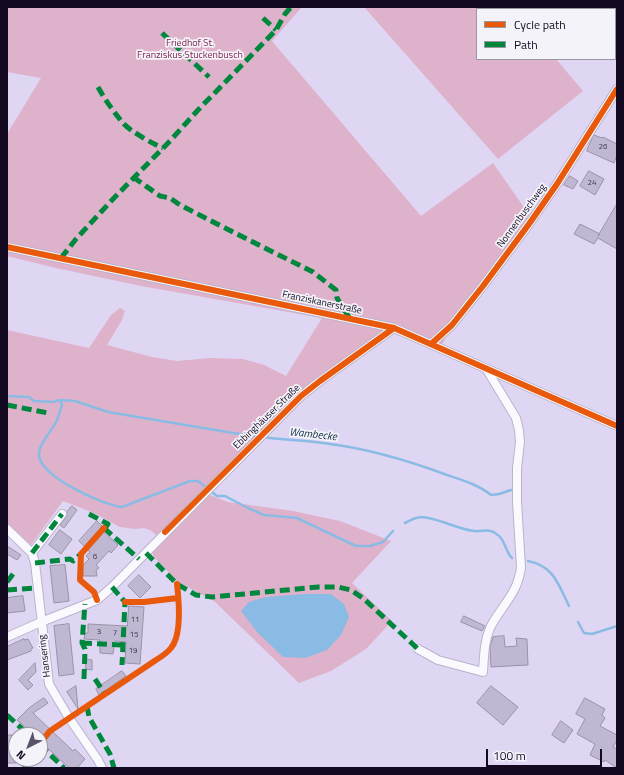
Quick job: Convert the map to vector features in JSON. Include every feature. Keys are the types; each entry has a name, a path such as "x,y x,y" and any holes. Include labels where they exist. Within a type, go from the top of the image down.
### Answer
{"street":[{"name":"Nonnenbuschweg","path":"431,344 452,325 525,230 557,184 617,89"},
{"name":"Franziskanerstraße","path":"7,247 394,328 617,426"},
{"name":"Ebbinghäuser Straße","path":"7,637 97,600 112,587 301,396 394,328"},
{"path":"418,649 438,660 483,672 486,642 490,629 514,591 519,578 520,567 517,502 520,442 519,430 516,418 487,370"},
{"path":"7,529 32,553 62,514"},
{"name":"Hansering","path":"32,553 35,563 49,684 69,718 102,768"}],"green space":[{"name":"Friedhof St. Franziskus Stuckenbusch","path":"7,7 302,7 272,41 421,216 493,163 535,223 446,337 438,352 393,333 310,392 207,494 228,502 293,511 340,521 391,541 352,583 392,621 366,649 331,671 299,683 214,601 178,582 153,556 153,550 161,539 150,530 144,528 135,529 120,527 94,513 63,501 31,545 7,523 7,330 89,348 111,315 120,308 125,311 122,320 107,345 152,357 177,361 210,358 243,359 264,365 286,376 322,318 141,286 7,256 7,134 41,78 7,72"},
{"path":"364,7 514,7 476,8 476,60 557,60 583,91 498,159"}],"water":[{"path":"331,594 344,604 349,617 341,635 327,650 305,658 283,657 257,632 241,611 249,602 266,597"}],"building":[{"path":"594,135 603,137 617,144 617,155 614,163 587,151"},
{"path":"589,171 604,179 595,195 580,186"},
{"path":"570,176 578,181 573,189 564,185"},
{"path":"617,204 617,249 598,238 594,244 574,234 580,224 599,234"},
{"path":"72,506 77,510 64,528 60,525"},
{"path":"97,521 102,526 100,528 118,545 111,553 109,551 96,565 99,568 96,570 97,576 83,576 83,565 89,559 86,556 90,552 79,541"},
{"path":"60,530 72,539 61,554 49,545"},
{"path":"7,546 21,555 17,560 7,554"},
{"path":"65,565 69,601 54,603 50,566"},
{"path":"139,575 151,587 140,598 128,586"},
{"path":"23,596 25,611 7,613 7,598"},
{"path":"129,606 144,607 140,664 125,663 126,642 115,641 113,654 100,653 100,640 84,639 85,633 88,633 88,624 127,626"},
{"path":"464,616 485,626 482,631 461,622"},
{"path":"69,624 74,674 59,676 54,626"},
{"path":"504,636 505,647 517,646 516,638 527,639 528,665 491,667 490,647 493,637"},
{"path":"24,639 28,639 33,648 31,651 7,660 7,647"},
{"path":"86,659 92,660 92,670 86,669"},
{"path":"35,663 36,672 28,680 33,685 28,690 19,680"},
{"path":"122,671 126,676 99,695 96,689"},
{"path":"76,686 78,709 67,692"},
{"path":"491,686 518,707 503,725 477,703"},
{"path":"44,698 48,703 33,713 48,727 25,727 17,720 29,708"},
{"path":"585,698 605,709 602,715 605,718 600,726 617,735 617,740 613,747 617,749 617,768 605,760 604,762 590,755 595,744 577,734 585,719 576,714"},
{"path":"561,721 573,730 564,743 552,735"},
{"path":"48,727 73,751 75,749 85,759 77,768 69,768 48,748"},
{"path":"7,735 8,735 8,763"}],"waterway":[{"name":"Wambecke","path":"7,396 29,397 34,401 75,401 108,412 257,437"},
{"name":"Wambecke","path":"60,400 62,405 58,418 40,448 39,452 41,461 58,479 100,501 122,507 190,481 198,481 217,496 225,496 264,515 297,518 356,546 370,546 383,542 393,531"},
{"name":"Wambecke","path":"262,437 339,445 386,455 417,464 464,481 481,488 491,495 511,490"},
{"name":"Wambecke","path":"405,523 415,518 422,517 468,530 487,530 499,536 512,558"},
{"name":"Wambecke","path":"528,561 537,563 544,567 554,577 569,606"},
{"name":"Wambecke","path":"578,622 584,633 592,634 617,626"}],"marked path":[{"path":"61,258 76,239 113,199 276,30 285,14 291,7"},
{"path":"263,18 276,30"},
{"path":"162,33 209,77"},
{"path":"98,87 110,106 126,126 142,137 163,148"},
{"path":"133,177 160,196 170,198 180,205 313,272 336,290 337,298 350,319"},
{"path":"7,405 48,413"},
{"path":"32,553 62,514"},
{"path":"89,514 108,524 105,528"},
{"path":"104,528 139,559"},
{"path":"146,553 177,584 196,595 212,597 318,587 338,587 351,590 364,599 418,649"},
{"path":"35,563 70,559 73,561 81,554"},
{"path":"7,582 13,574"},
{"path":"112,587 125,602 122,665"},
{"path":"7,590 37,588"},
{"path":"84,679 85,649 82,643 85,604"},
{"path":"82,643 123,645"},
{"path":"95,679 105,694"},
{"path":"87,706 89,717 110,754 114,768"},
{"path":"7,715 20,727"},
{"path":"48,753 64,768"}],"cycle path":[{"path":"431,344 452,325 529,224 557,184 617,89"},
{"path":"7,247 394,328 617,426"},
{"path":"165,532 301,396 394,328"},
{"path":"97,600 94,592 80,580 81,554 104,528"},
{"path":"48,733 168,652 177,635 179,618 177,584"},
{"path":"125,602 144,602 178,598"}]}
